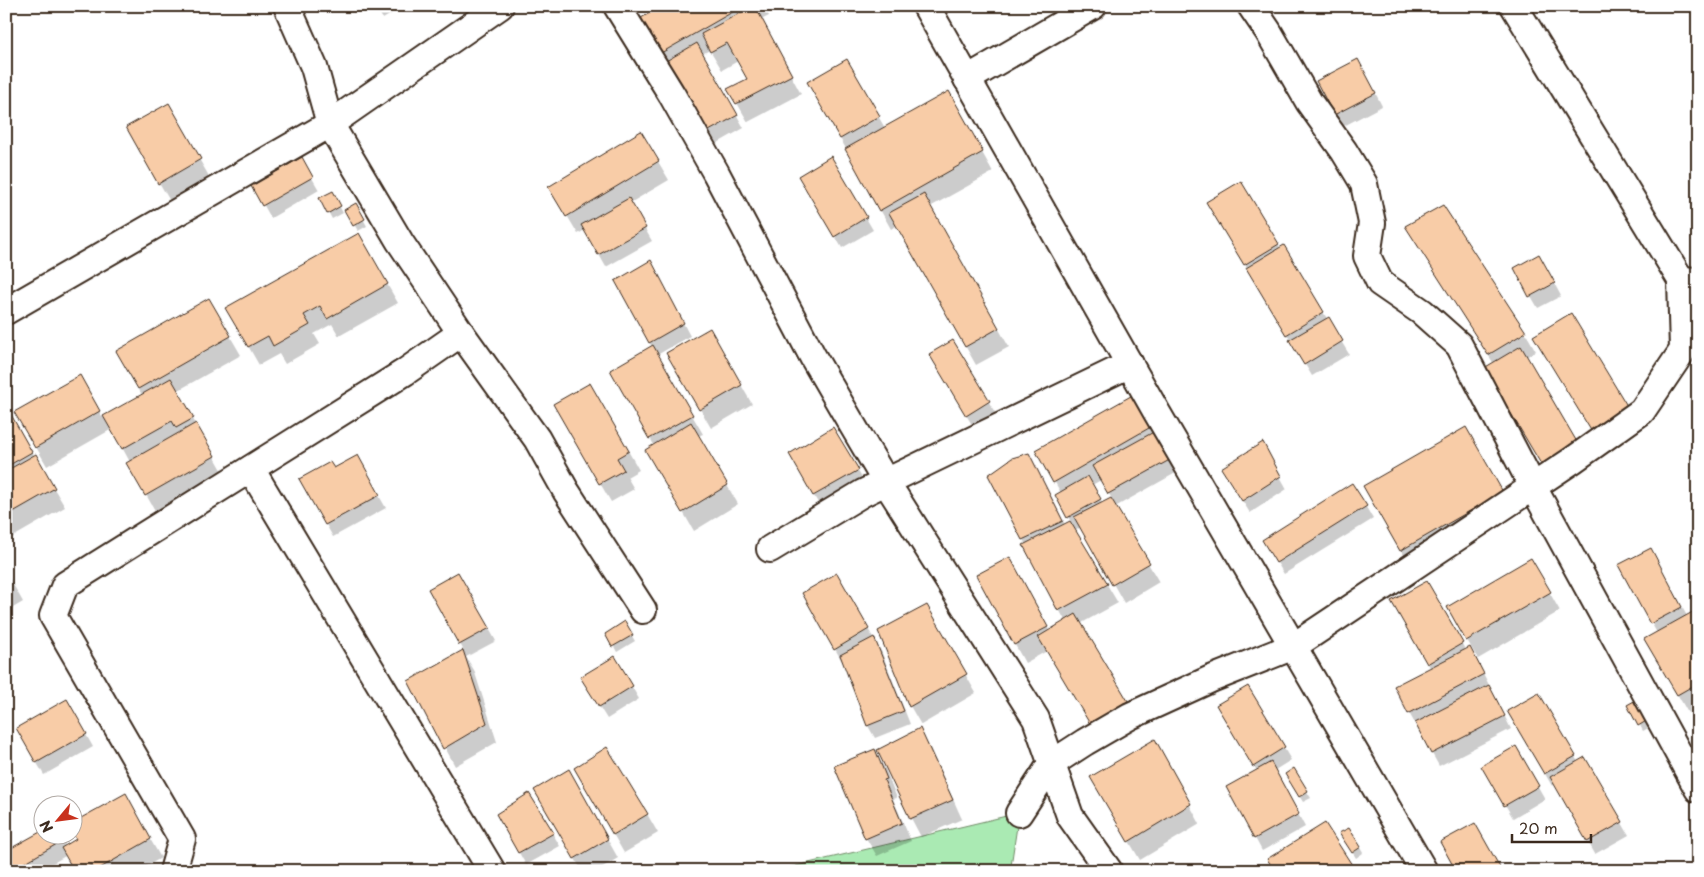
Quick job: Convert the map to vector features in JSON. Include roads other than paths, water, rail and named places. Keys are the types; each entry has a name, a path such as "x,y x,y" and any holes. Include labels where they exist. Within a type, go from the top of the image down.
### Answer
{"street":[{"path":"287,6 314,67 330,124 400,242 461,333 537,439 566,491 643,610"},
{"path":"6,311 330,124 500,6"},
{"path":"617,6 677,104 716,173 813,357 886,482 1036,719 1070,816 1109,871"},
{"path":"926,6 1130,364 1424,871"},
{"path":"967,79 1093,6"},
{"path":"1251,6 1268,31 1309,102 1344,151 1364,184 1372,223 1367,256 1380,283 1422,312 1459,345 1533,486 1698,789"},
{"path":"1019,813 1051,764 1085,742 1130,716 1211,679 1294,646 1642,411 1683,350 1689,280 1514,6"},
{"path":"173,871 182,839 53,616 65,585 405,372 461,333"},
{"path":"770,549 863,493 1130,364"},
{"path":"251,469 492,871"}]}
